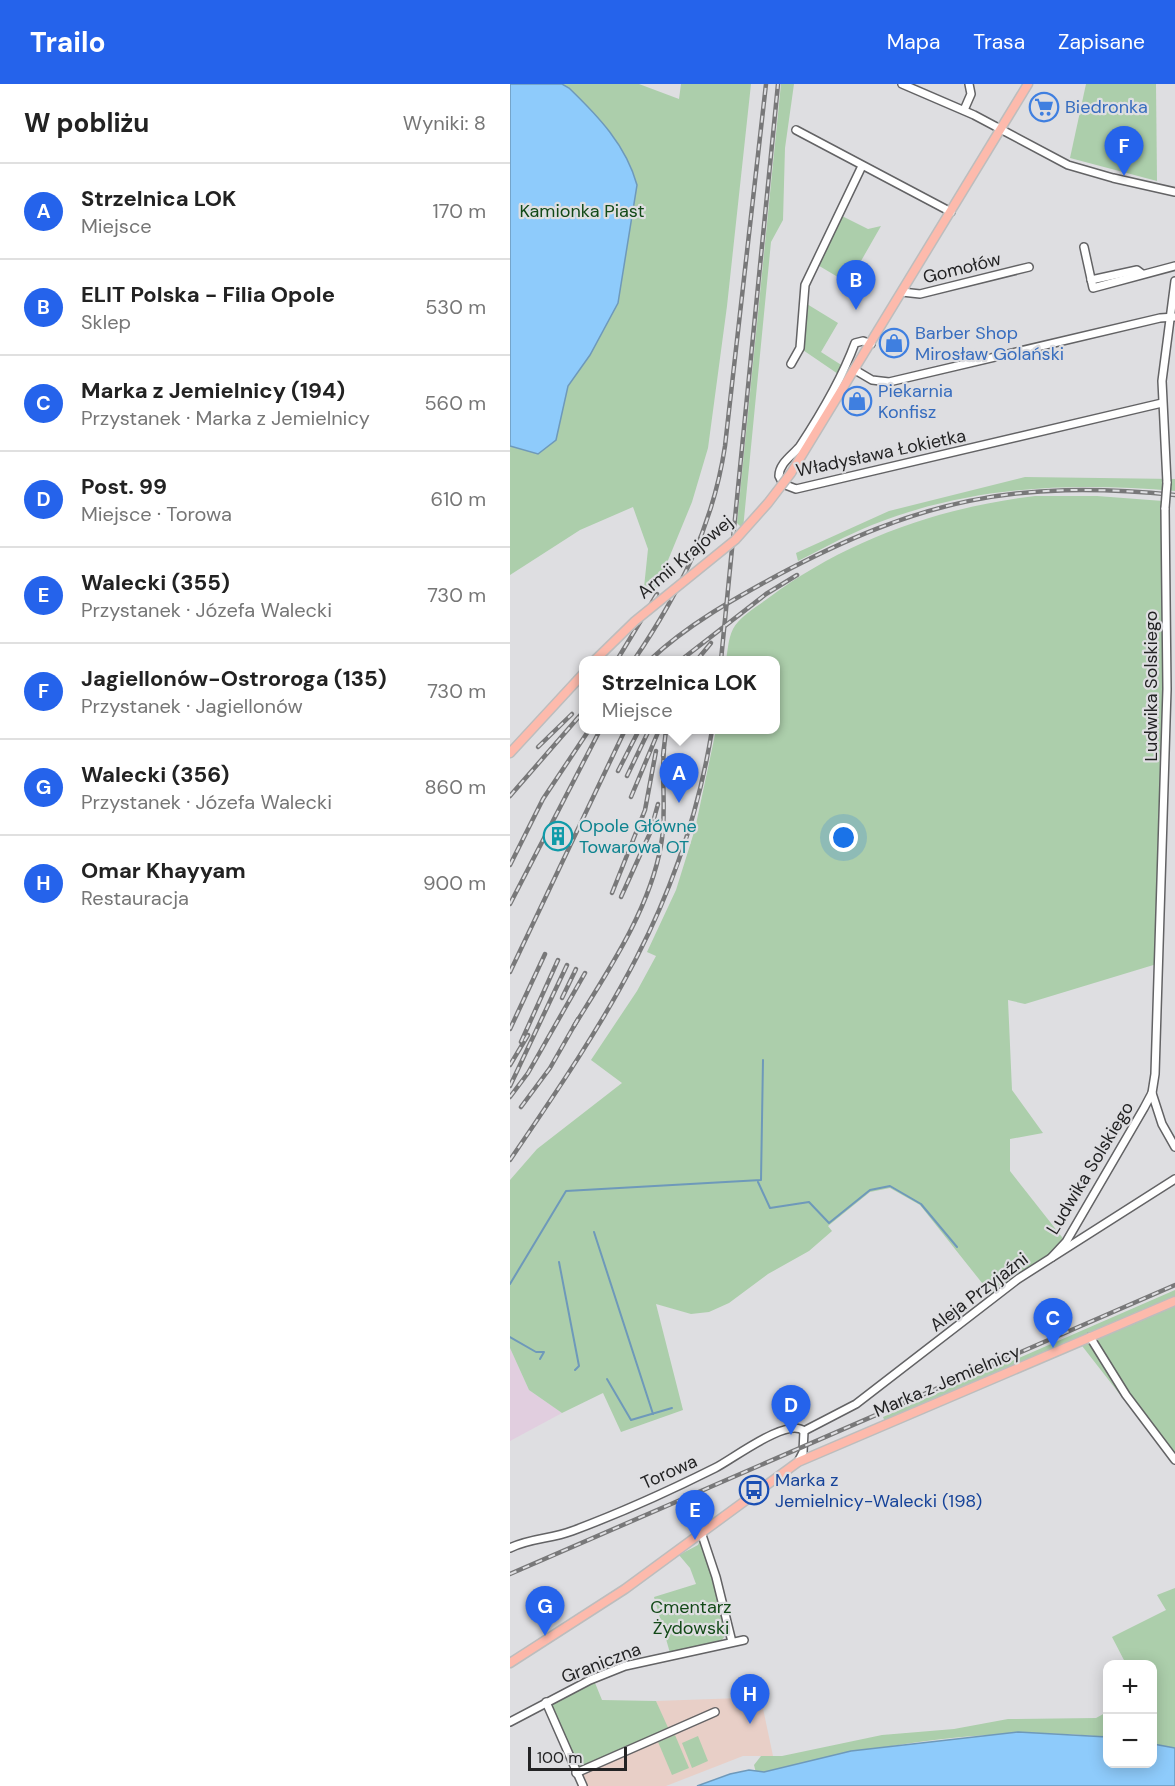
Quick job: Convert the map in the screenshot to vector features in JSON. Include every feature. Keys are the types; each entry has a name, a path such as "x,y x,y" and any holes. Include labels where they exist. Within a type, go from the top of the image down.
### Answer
{"main road":[{"name":"Armii Krajowej","path":"600,656 639,617 735,540 761,512 791,473 1028,84"},
{"path":"510,753 579,678"},
{"name":"Marka z Jemielnicy","path":"510,1664 625,1589 798,1462 1175,1301"}],"street":[{"path":"902,84 964,110 1076,168 1175,192"},
{"path":"964,110 971,94 969,84"},
{"path":"796,130 951,212"},
{"path":"791,364 800,348 805,285 862,166"},
{"path":"1084,247 1092,284 1138,278 1141,273 1175,266"},
{"name":"Gomołów","path":"902,292 920,294 1029,267"},
{"name":"Ludwika Solskiego","path":"1175,281 1172,317 1162,372 1167,483 1164,508 1167,622 1166,777 1161,947 1152,1093 1162,1124 1175,1147"},
{"path":"855,370 872,380 890,382 1172,317"},
{"name":"Władysława Łokietka","path":"871,344 862,341 855,342 848,364 799,446 781,467 780,480 787,486 796,489 1162,404"},
{"name":"Ludwika Solskiego","path":"1052,1257 1066,1242 1152,1093"},
{"name":"Aleja Przyjaźni","path":"804,1431 856,1404 1018,1279 1175,1179"},
{"path":"1090,1337 1126,1395 1175,1460"},
{"name":"Torowa","path":"510,1548 524,1541 570,1532 713,1469 783,1429 797,1427 804,1431"},
{"path":"798,1462 804,1452 804,1431"},
{"path":"701,1532 716,1577 732,1642"},
{"name":"Graniczna","path":"510,1722 591,1679 625,1666 744,1640"},
{"path":"546,1702 583,1786"},
{"path":"576,1773 716,1712"}],"shaded area":[{"path":"510,1348 529,1390 562,1413 510,1441"},
{"path":"761,1699 773,1756 743,1756 666,1786 582,1786 576,1773 669,1732 656,1701"}],"green space":[{"path":"510,84 639,84 679,99 681,84 751,84 727,306 708,448 692,502 657,587 643,597 648,549 633,507 580,530 510,575"},
{"path":"781,84 794,84 785,148 783,220 771,242 743,529 737,523"},
{"path":"1086,84 1156,84 1157,181 1070,158"},
{"path":"840,215 868,229 881,226 857,268 867,274 858,289 816,264"},
{"path":"802,301 838,323 821,352 846,368 841,376 800,348"},
{"path":"1025,477 1175,479 1175,491 1098,487 1059,488 1021,490 946,502 872,525 798,561 796,553 889,511"},
{"path":"1035,496 1097,496 1163,501 1161,514 1167,549 1160,963 1025,1004 1008,1000 1012,1090 1043,1133 1010,1139 1010,1171 1069,1246 994,1298 920,1205 890,1188 870,1192 828,1226 832,1231 809,1251 768,1274 729,1303 709,1312 691,1314 656,1304 683,1410 621,1432 603,1393 562,1413 529,1390 510,1348 510,1180 537,1149 622,1083 591,1060 637,991 656,956 647,952 676,890 695,829 715,734 780,734 780,656 727,656 733,629 748,612 797,578 861,544 928,518 999,501"},
{"path":"1175,1290 1175,1465 1079,1342 887,1426 883,1417"},
{"name":"Cmentarz Żydowski","path":"700,1540 713,1579 725,1636 720,1642 670,1653 654,1597 696,1584 690,1568 679,1555 698,1545"},
{"path":"1175,1588 1175,1748 1157,1745 1157,1660 1124,1660 1112,1637 1166,1610 1157,1595"},
{"path":"593,1678 602,1700 656,1701 670,1732 576,1773 546,1703"},
{"path":"1103,1714 1103,1737 1063,1734 977,1736 849,1753 764,1772 756,1773 754,1765 761,1756 782,1756 882,1735 954,1729 1008,1719 1096,1718"},
{"path":"675,1735 689,1768 672,1775 658,1742"},
{"path":"698,1736 708,1761 692,1768 682,1743"}],"water":[{"name":"Kamionka Piast","path":"510,84 562,84 569,88 610,132 626,157 637,185 618,303 590,355 568,386 556,440 538,454 510,446"},
{"path":"1018,1732 1103,1737 1103,1768 1157,1768 1157,1745 1175,1748 1175,1786 697,1786 730,1774 749,1770 764,1772 851,1751"}],"waterway":[{"path":"510,1284 566,1191 761,1180 763,1060"},
{"path":"758,1182 770,1208 809,1202 829,1223 870,1190 890,1186 921,1204 957,1247"},
{"path":"594,1232 653,1414"},
{"path":"559,1262 579,1366 575,1370"},
{"path":"510,1337 536,1352 544,1352 540,1359"},
{"path":"607,1379 631,1420 672,1408"}],"railway":[{"path":"637,656 666,610 692,558 712,504 719,475 725,446 766,84"},
{"path":"721,656 778,84"},
{"path":"654,656 695,624 778,575 829,549 923,513 969,501 1065,490 1175,495"},
{"path":"686,656 766,594 797,575"},
{"path":"619,656 657,594"},
{"path":"700,656 711,643"},
{"path":"538,747 572,714"},
{"path":"510,796 579,717"},
{"path":"510,865 543,799 586,734"},
{"path":"510,904 598,734"},
{"path":"510,972 623,734"},
{"path":"618,771 637,734"},
{"path":"627,776 647,734"},
{"path":"631,797 657,734"},
{"path":"663,756 666,734"},
{"path":"510,1160 579,1057 637,957 682,851 699,793 711,734"},
{"path":"574,1026 626,939 648,893 663,833 664,749"},
{"path":"612,893 645,810 656,751"},
{"path":"621,897 650,833 658,804"},
{"path":"510,1029 545,954"},
{"path":"521,1042 558,960"},
{"path":"510,1086 567,965"},
{"path":"562,998 576,969"},
{"path":"510,1097 528,1073 585,973"},
{"path":"521,1107 550,1068 578,1019"},
{"path":"510,1065 528,1035"},
{"path":"510,1574 1175,1285"}],"place":[{"name":"Biedronka","path":"1044,107"},
{"name":"Jagiellonów-Ostroroga (135)","path":"1124,176"},
{"name":"ELIT Polska - Filia Opole","path":"856,310"},
{"name":"Barber Shop Mirosław Golański","path":"894,343"},
{"name":"Piekarnia Konfisz","path":"857,401"},
{"name":"Strzelnica LOK","path":"679,803"},
{"name":"Opole Główne Towarowa OT","path":"558,836"},
{"name":"Marka z Jemielnicy (194)","path":"1053,1348"},
{"name":"Post. 99","path":"791,1435"},
{"name":"Marka z Jemielnicy-Walecki (198)","path":"754,1490"},
{"name":"Walecki (355)","path":"695,1540"},
{"name":"Walecki (356)","path":"545,1636"},
{"name":"Omar Khayyam","path":"750,1724"}]}
